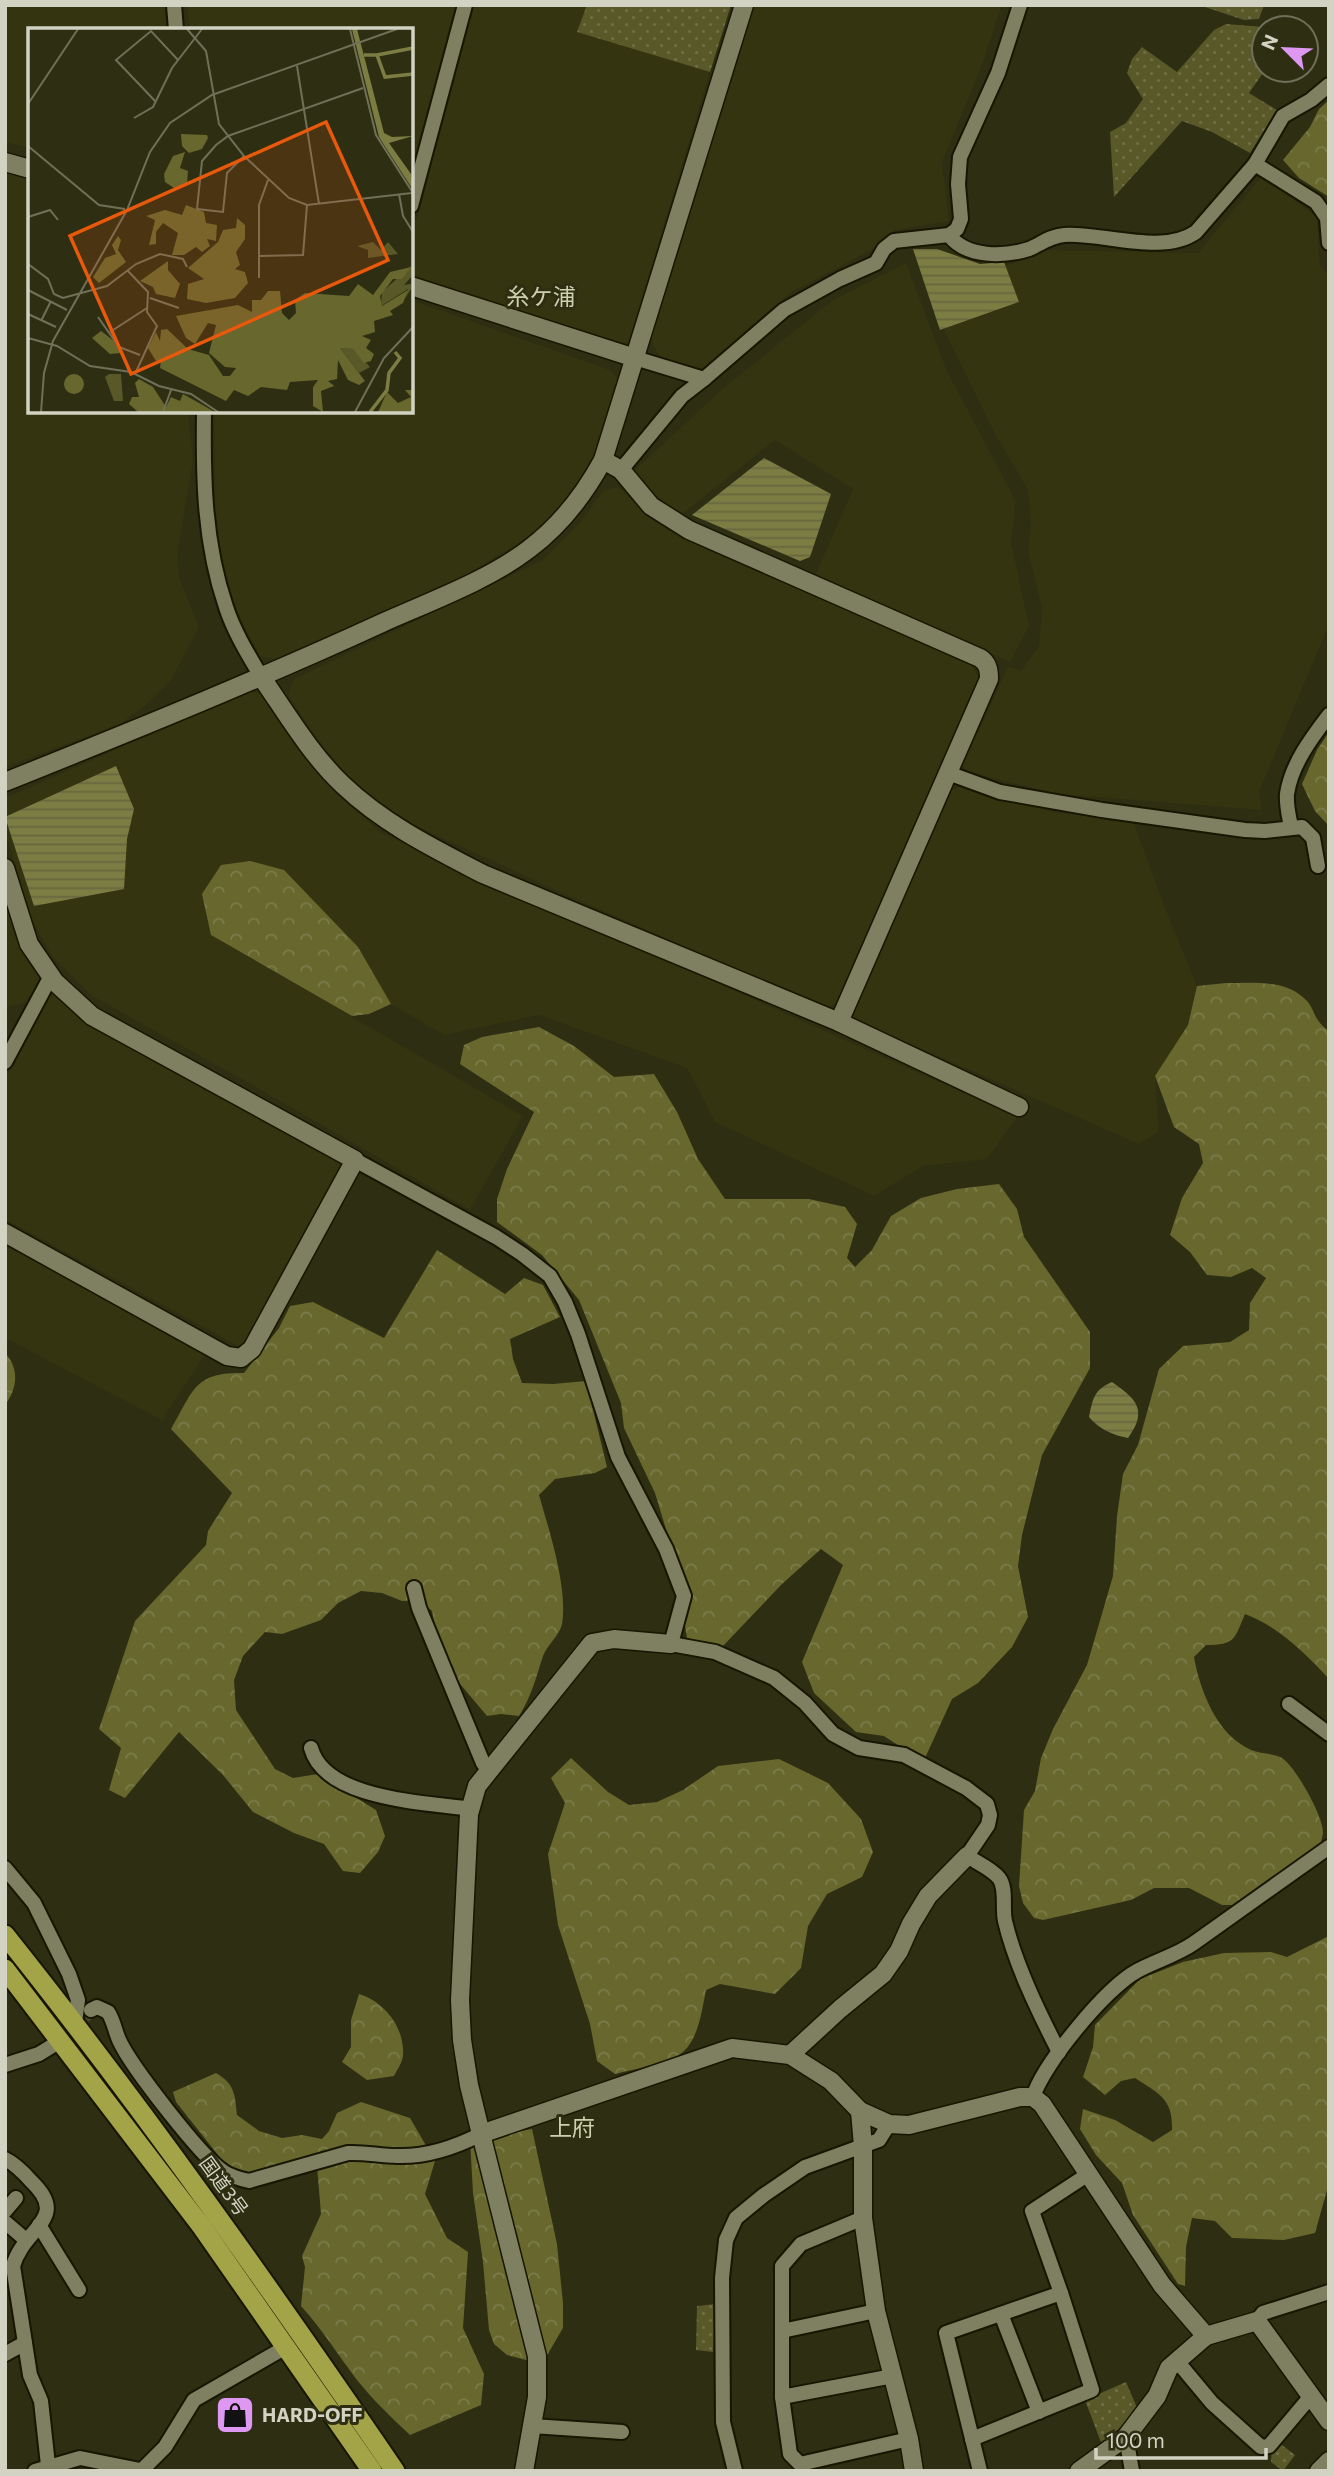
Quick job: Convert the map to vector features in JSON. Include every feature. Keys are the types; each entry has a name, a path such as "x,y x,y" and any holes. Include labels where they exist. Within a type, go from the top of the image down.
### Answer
{"highway":[{"name":"国道3号","path":"5,1935 75,2022 219,2218 395,2471"},
{"path":"5,1969 202,2227 372,2471"}],"street":[{"path":"174,5 176,28"},
{"path":"413,199 465,5"},
{"path":"5,782 262,678 480,578 529,550 569,512 603,460 744,5"},
{"path":"621,470 682,396 784,310 840,279 876,263 884,249 894,241 949,235 957,229 961,219 958,184 960,157 998,72 1020,5"},
{"path":"949,235 955,243 975,253 1011,254 1036,246 1053,236 1138,242 1178,241 1196,232 1255,164 1283,116 1311,100 1329,85"},
{"path":"5,162 28,168"},
{"path":"1255,164 1316,202 1327,218 1329,243"},
{"path":"413,287 704,379"},
{"path":"204,413 203,462 207,533 226,609 262,678 309,746 342,784 389,823 483,874 839,1021 1019,1107"},
{"path":"603,460 621,470 651,506 689,530 985,661 989,669 989,679 839,1021"},
{"path":"1291,827 1287,793 1293,771 1312,736 1329,715"},
{"path":"947,773 1000,792 1102,810 1245,830 1302,827 1313,838 1318,866"},
{"path":"5,868 29,944 51,976 92,1016 496,1237 550,1276 565,1302 578,1334 618,1457 666,1549 684,1596 671,1644"},
{"path":"5,1062 51,976"},
{"path":"5,1233 227,1356 241,1358 252,1349 355,1160"},
{"path":"414,1588 424,1621 483,1763 489,1771"},
{"path":"524,2471 537,2396 537,2356 469,2085 462,2040 460,2000 470,1809 477,1786 592,1643 614,1639 671,1644 715,1652 774,1678 805,1703 833,1734 859,1748 904,1755 966,1788 987,1804 990,1815 988,1825 967,1856 928,1896 911,1924 900,1951 883,1974 790,2055"},
{"path":"1289,1704 1329,1734"},
{"path":"311,1748 314,1762 337,1780 384,1798 470,1809"},
{"path":"1033,2097 1037,2085 1059,2052 1100,2001 1135,1972 1191,1945 1329,1847"},
{"path":"967,1856 998,1877 1003,1887 1005,1923 1035,2006 1059,2052"},
{"path":"7,1877 34,1903 69,1974 78,2000 75,2022"},
{"path":"91,2010 97,2007 108,2011 120,2043 157,2096 208,2157 222,2171 249,2181 348,2153 395,2156 434,2153 481,2134 732,2048 790,2055 831,2081 860,2111 889,2124 909,2125 1020,2097 1033,2097 1042,2104 1161,2285 1206,2336"},
{"path":"5,2065 39,2054 52,2046"},
{"path":"860,2111 863,2218 876,2311 909,2439 914,2471"},
{"path":"735,2471 723,2422 722,2278 726,2241 736,2218 805,2167 879,2140 889,2124"},
{"path":"5,2160 34,2183 48,2200 48,2211 16,2255 13,2266 30,2375 41,2402 42,2468 80,2458 144,2470 165,2447 194,2400 286,2347"},
{"path":"972,2439 1092,2390 1032,2211 1087,2175"},
{"path":"5,2211 16,2198"},
{"path":"863,2218 801,2244 782,2266 782,2397 790,2454 800,2464 909,2439"},
{"path":"5,2222 26,2240"},
{"path":"39,2225 79,2290"},
{"path":"1079,2471 1126,2437 1157,2396 1168,2368 1206,2336 1257,2321 1264,2312 1329,2292"},
{"path":"980,2471 946,2333 1061,2293"},
{"path":"782,2331 876,2311"},
{"path":"1001,2314 1039,2412"},
{"path":"1257,2321 1329,2421"},
{"path":"5,2354 25,2343"},
{"path":"1177,2361 1212,2403 1261,2447 1269,2446 1311,2396"},
{"path":"782,2397 893,2376"},
{"path":"532,2426 622,2432"},
{"path":"1126,2437 1132,2471"},
{"path":"1319,2471 1329,2461"}],"shaded area":[{"path":"5,5 164,5 167,28 28,28 28,148 5,142"},
{"path":"187,5 460,5 413,172 413,28 190,28"},
{"path":"474,5 587,5 578,32 710,72 629,341 616,350 413,279 413,234"},
{"path":"587,5 731,5 710,72 577,32"},
{"path":"752,5 1002,5 980,70 942,162 949,221 895,230 873,249 790,293 707,370 660,357 648,336"},
{"path":"1199,5 1264,5 1261,14 1250,14 1250,20"},
{"path":"1226,24 1250,26 1250,84 1255,84 1249,93 1277,110 1250,153 1212,132 1182,121 1114,197 1110,132 1126,123 1143,99 1127,73 1132,59 1142,47 1177,72 1214,30"},
{"path":"5,173 28,179 28,413 188,413 193,461 177,556 180,580 199,627 170,682 140,710 118,725 5,767"},
{"path":"1262,176 1317,217 1320,265 1329,276 1329,624 1259,792 1262,810 1059,794 967,772 963,765 1008,667 1021,671 1039,646 1042,609 1028,552 1031,525 1028,490 995,434 945,332 918,256 977,267 1012,264 1043,250 1198,253"},
{"path":"913,249 937,249 980,264 1004,262 1019,302 940,330"},
{"path":"906,263 947,371 1016,501 1011,542 1029,626 1010,662 815,576 853,489 775,440 682,514 651,495 632,473 721,390 833,300"},
{"path":"413,301 610,370 619,379 595,452 575,491 531,535 466,575 275,659 260,656 238,617 215,542 214,413 413,413"},
{"path":"764,458 831,494 810,557 800,561 692,515"},
{"path":"618,487 659,524 972,666 980,680 838,1002 827,1008 571,897 414,825 358,789 319,741 288,695 294,679 543,560 578,525 604,490"},
{"path":"250,691 262,694 297,747 333,790 380,832 1017,1117 987,1159 923,1166 874,1196 715,1122 687,1068 539,1015 444,1035 391,1004 358,947 211,935 523,1116 470,1210 92,996 52,956 30,917 5,830 5,798"},
{"path":"116,766 134,809 127,839 124,889 34,906 5,817"},
{"path":"961,785 1053,812 1133,821 1197,986 1188,1025 1155,1076 1159,1131 1139,1144 853,1019 853,1009 952,790"},
{"path":"5,898 19,945 41,977 28,1002 5,1007"},
{"path":"52,989 88,1022 339,1161 340,1167 248,1342 238,1346 5,1219 5,1078"},
{"path":"5,1245 205,1354 162,1420 5,1338"},
{"path":"1112,1382 1128,1394 1137,1406 1137,1420 1128,1438 1107,1431 1089,1417 1095,1395"},
{"path":"716,2304 713,2352 696,2350 697,2306"},
{"path":"1126,2382 1138,2410 1102,2445 1085,2400"},
{"path":"1278,2442 1295,2455 1283,2471 1271,2462 1272,2449"}],"green space":[{"path":"1329,100 1329,197 1299,178 1283,160 1310,127 1319,109"},
{"path":"1329,732 1329,826 1315,811 1302,784 1317,750"},
{"path":"250,861 284,870 358,947 391,1004 369,1014 352,1016 211,935 202,894 221,865"},
{"path":"1257,983 1289,988 1306,1000 1317,1019 1329,1031 1329,1679 1280,1633 1245,1614 1233,1639 1223,1644 1206,1645 1194,1657 1206,1697 1220,1723 1239,1743 1251,1750 1279,1756 1288,1763 1314,1805 1323,1836 1318,1854 1237,1905 1222,1905 1189,1888 1154,1888 1131,1900 1043,1920 1034,1918 1023,1903 1019,1886 1024,1810 1035,1791 1041,1758 1053,1729 1087,1665 1113,1576 1123,1474 1138,1445 1159,1369 1183,1346 1230,1342 1249,1330 1250,1303 1266,1278 1252,1268 1231,1277 1207,1275 1190,1252 1170,1235 1182,1198 1203,1163 1199,1144 1174,1127 1155,1076 1188,1025 1197,986"},
{"path":"539,1027 574,1046 614,1077 654,1074 677,1112 698,1159 725,1199 809,1199 845,1207 857,1224 847,1258 855,1267 872,1250 891,1216 921,1198 957,1189 999,1184 1017,1209 1024,1237 1090,1332 1090,1368 1042,1455 1022,1535 1018,1566 1028,1617 1012,1647 978,1683 952,1699 925,1758 884,1736 856,1732 814,1693 802,1662 843,1565 821,1549 782,1584 722,1647 687,1638 672,1549 655,1493 624,1428 621,1403 579,1300 542,1255 497,1222 497,1199 507,1169 534,1112 460,1064 464,1045 482,1037"},
{"path":"437,1250 505,1294 524,1278 543,1285 560,1317 510,1339 513,1359 522,1383 586,1381 607,1467 595,1473 555,1479 539,1495 560,1576 562,1624 545,1652 519,1716 487,1716 450,1672 437,1636 432,1611 419,1600 402,1601 382,1593 361,1591 338,1603 321,1620 282,1634 265,1632 243,1656 234,1680 236,1710 275,1769 293,1778 318,1774 376,1810 385,1836 378,1852 360,1873 343,1871 324,1844 294,1833 253,1812 223,1775 179,1732 125,1798 109,1790 121,1748 99,1729 135,1621 206,1545 208,1531 232,1493 171,1429 191,1394 205,1380 215,1376 244,1373 279,1328 290,1306 313,1302 384,1338"},
{"path":"5,1353 13,1366 15,1379 5,1405"},
{"path":"571,1758 608,1792 629,1805 657,1802 683,1790 718,1766 779,1759 828,1783 861,1819 873,1852 862,1877 827,1894 808,1926 801,1968 775,1994 720,1984 706,1990 696,2031 683,2052 661,2062 615,2074 597,2061 590,2024 558,1925 548,1854 565,1803 551,1778"},
{"path":"1329,1936 1329,2183 1315,2233 1284,2240 1232,2238 1215,2221 1192,2218 1186,2247 1185,2286 1178,2284 1133,2215 1122,2183 1096,2155 1080,2129 1083,2109 1115,2120 1153,2142 1172,2130 1170,2111 1163,2098 1135,2078 1121,2081 1105,2095 1083,2077 1093,2047 1095,2025 1140,1979 1183,1962 1224,1953 1271,1952 1287,1957"},
{"path":"359,1994 377,2003 397,2026 403,2056 394,2076 367,2080 342,2062 351,2047 351,2020"},
{"path":"216,2073 227,2081 233,2091 237,2115 259,2131 282,2138 302,2135 322,2139 337,2113 361,2102 410,2118 435,2161 425,2194 447,2238 468,2252 463,2328 484,2374 481,2405 410,2435 357,2380 301,2306 305,2267 302,2256 321,2214 317,2166 250,2177 226,2165 176,2102 173,2092"},
{"path":"532,2129 557,2244 563,2328 546,2357 530,2361 507,2355 494,2344 489,2330 473,2193 470,2140"}],"tunnel":[{"path":"53,2045 91,2010"}],"place":[{"name":"HARD-OFF","path":"235,2415"}],"district":[{"name":"糸ケ浦","path":"541,297"},
{"name":"上府","path":"572,2128"}]}
